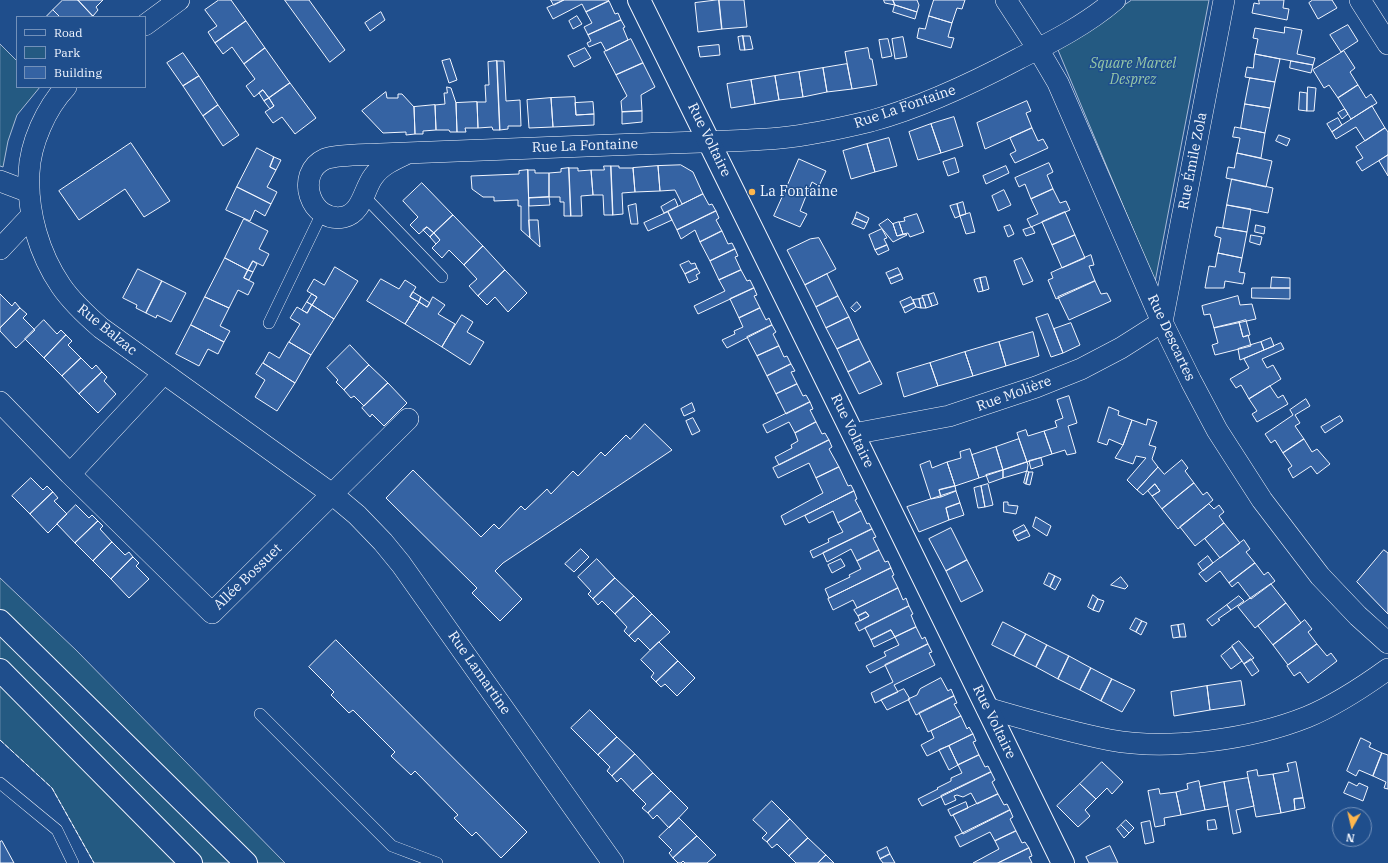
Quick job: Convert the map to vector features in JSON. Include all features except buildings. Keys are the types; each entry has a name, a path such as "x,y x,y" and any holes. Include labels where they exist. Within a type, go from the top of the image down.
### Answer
{"street":[{"path":"146,23 179,0"},
{"name":"Rue Voltaire","path":"639,0 854,434 1063,863"},
{"name":"Rue Descartes","path":"1006,0 1038,49 1064,80 1162,322 1217,430 1262,500 1320,576 1362,620 1388,643"},
{"name":"Rue La Fontaine","path":"408,153 392,160 373,176 359,206 353,213 345,217 329,216 322,213 314,206 310,199 308,190 311,171 317,164 326,159 342,156 408,153 709,141 794,136 818,133 874,120 946,94 990,74 1038,49 1076,33 1116,0"},
{"name":"Rue Émile Zola","path":"1162,322 1224,0"},
{"path":"1360,0 1388,44"},
{"name":"Rue Balzac","path":"65,88 47,113 38,132 29,172 29,192 32,215 44,255 55,276 72,301 101,328 332,494"},
{"path":"0,181 29,192"},
{"path":"0,249 32,215"},
{"name":"Rue Molière","path":"854,434 949,416 1036,387 1081,369 1121,348 1162,322"},
{"path":"70,474 164,373"},
{"name":"Allée Bossuet","path":"0,402 70,474 212,613 408,419"},
{"name":"Rue Lamartine","path":"332,494 357,515 383,542 401,564 612,863"},
{"path":"0,621 246,863"},
{"path":"987,708 1063,730 1111,740 1143,743 1199,741 1260,732 1309,716 1340,700 1388,669"},
{"path":"0,670 191,863"}],"lane":[{"path":"364,196 442,277"},
{"path":"269,323 322,213"},
{"path":"260,714 392,846 437,863"},
{"path":"0,783 57,830 73,863"}],"green space":[{"name":"Square Marcel Desprez","path":"1132,0 1209,0 1155,282 1058,50"},
{"path":"0,44 16,60 16,88 39,88 17,115 8,141 3,167 0,166"},
{"path":"0,578 76,650 285,863 94,863 52,788 0,740"}],"fence":[{"path":"0,740 52,788 94,863"}],"place":[{"name":"La Fontaine","path":"752,192"}]}
